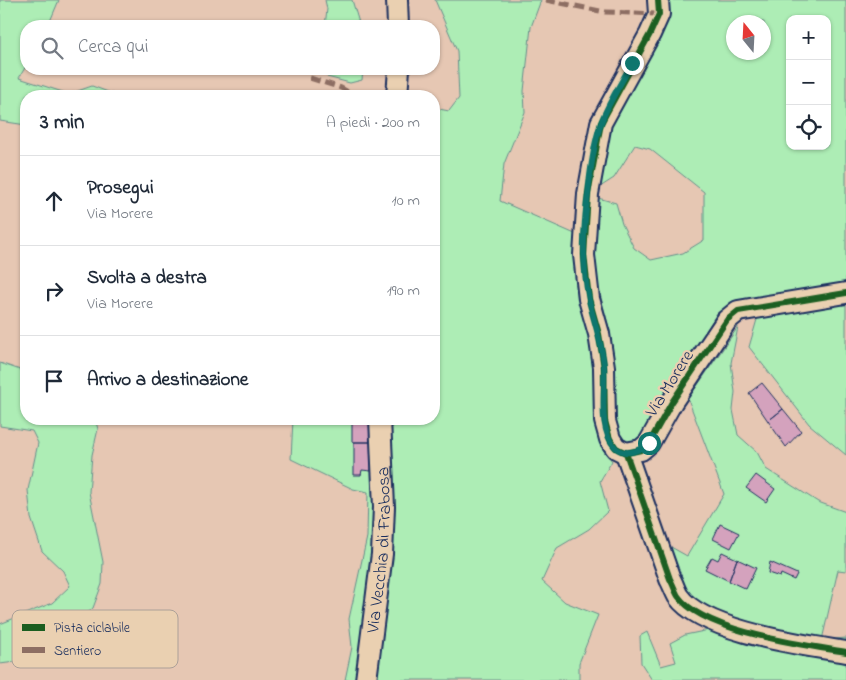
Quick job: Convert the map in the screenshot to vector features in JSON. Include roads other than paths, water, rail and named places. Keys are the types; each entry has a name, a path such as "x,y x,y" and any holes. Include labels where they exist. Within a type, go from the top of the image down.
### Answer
{"street":[{"path":"396,0 398,20"},
{"path":"658,0 659,14 650,34 601,123 588,194 584,255 589,299 599,334 604,367 605,421 610,440 616,448 626,453 670,579 679,597 696,611 716,622 774,640 846,652"},
{"path":"397,90 399,75"},
{"name":"Via Morere","path":"626,453 641,450 649,443 672,402 726,320 738,311 846,293"},
{"name":"Via Vecchia di Frabosa","path":"366,680 382,554 384,507 380,425"}]}
